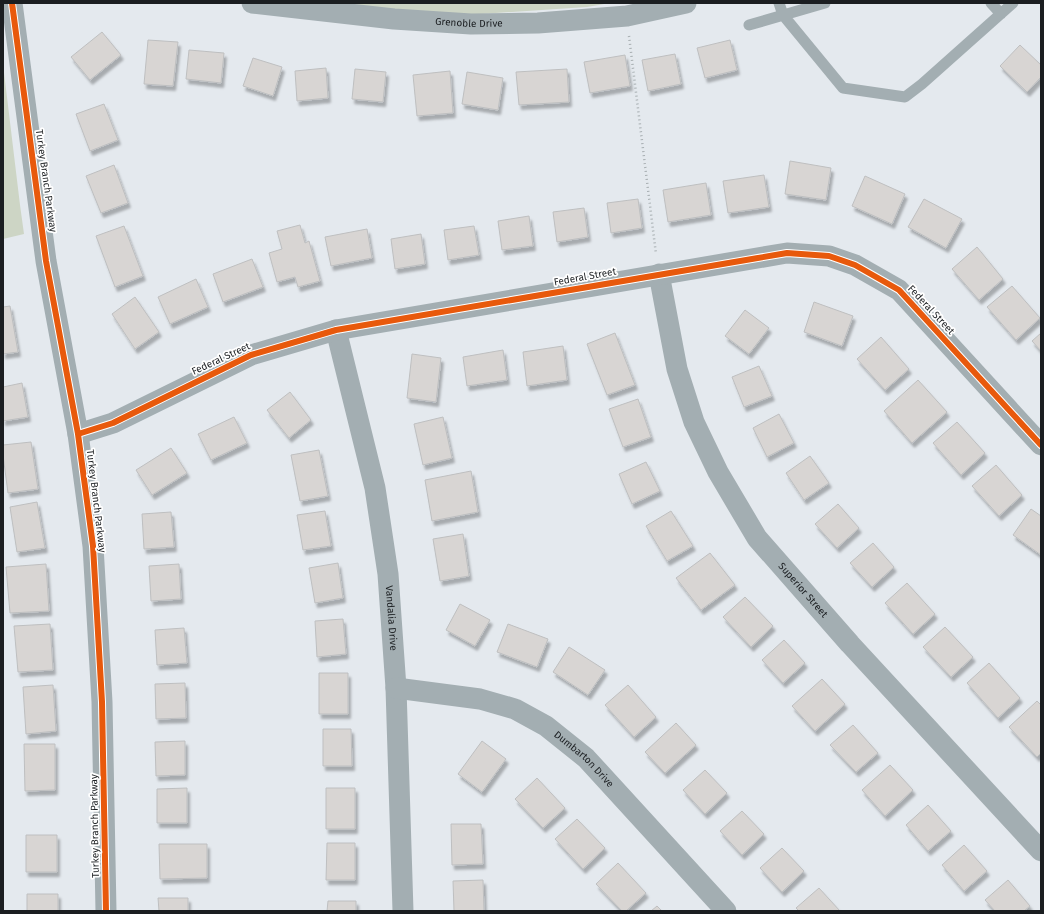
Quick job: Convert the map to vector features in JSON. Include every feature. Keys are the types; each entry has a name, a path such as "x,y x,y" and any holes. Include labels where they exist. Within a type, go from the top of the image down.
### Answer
{"street":[{"name":"Turkey Branch Parkway","path":"12,3 46,261 78,434 93,546 102,694 106,911"},
{"name":"Grenoble Drive","path":"252,3 394,19 471,24 538,23 627,16 686,3"},
{"name":"Federal Street","path":"78,434 114,423 251,355 336,330 786,252 829,256 855,265 899,290 1041,444"},
{"name":"Superior Street","path":"659,274 677,369 694,422 718,472 757,538 850,644 1041,851"},
{"name":"Vandalia Drive","path":"336,330 375,488 388,574 396,688 403,911"},
{"name":"Dumbarton Drive","path":"396,688 480,699 515,709 546,726 586,758 726,911"}],"lane":[{"path":"779,3 783,15 842,88 905,97 922,84 1013,3"},
{"path":"749,25 825,3"},
{"path":"991,3 1001,14"}],"path":[{"path":"627,16 659,274"}],"green space":[{"path":"341,3 610,3 587,7 481,14 435,14"},
{"path":"3,64 24,234 3,239"}],"building":[{"path":"102,32 121,55 90,80 71,57"},
{"path":"148,40 178,42 173,86 144,84"},
{"path":"730,40 737,70 705,78 697,48"},
{"path":"1020,45 1041,65 1041,77 1027,92 1000,66"},
{"path":"189,50 224,53 221,83 186,79"},
{"path":"675,54 681,84 648,91 642,60"},
{"path":"625,55 630,86 590,93 584,62"},
{"path":"253,58 282,67 273,96 243,86"},
{"path":"326,68 328,98 297,101 295,71"},
{"path":"355,69 386,72 383,102 352,99"},
{"path":"567,69 569,102 519,105 516,72"},
{"path":"450,71 453,113 417,116 413,75"},
{"path":"467,72 503,78 498,110 462,104"},
{"path":"104,104 118,140 90,151 76,114"},
{"path":"790,161 831,168 826,200 785,194"},
{"path":"114,165 128,203 101,213 86,176"},
{"path":"764,175 769,207 728,213 723,181"},
{"path":"865,176 905,194 892,224 852,206"},
{"path":"706,183 711,215 668,222 663,190"},
{"path":"638,199 642,228 611,233 607,203"},
{"path":"924,199 962,219 946,248 908,227"},
{"path":"584,208 588,237 557,242 553,212"},
{"path":"529,216 533,246 502,250 498,221"},
{"path":"300,225 305,243 309,241 320,281 298,287 295,277 277,282 269,253 282,249 277,231"},
{"path":"124,226 143,276 115,287 96,236"},
{"path":"474,226 479,255 448,260 444,230"},
{"path":"367,229 372,258 331,266 325,237"},
{"path":"421,234 425,264 395,269 391,239"},
{"path":"977,247 1003,279 979,300 952,269"},
{"path":"252,259 263,287 223,302 213,274"},
{"path":"196,279 208,307 170,324 158,297"},
{"path":"1012,286 1040,318 1016,340 987,307"},
{"path":"135,297 159,332 135,349 112,314"},
{"path":"814,302 853,316 842,346 804,332"},
{"path":"10,306 18,352 3,354 3,307"},
{"path":"745,310 769,328 749,354 725,336"},
{"path":"615,333 635,385 607,395 587,344"},
{"path":"1041,333 1041,351 1032,341"},
{"path":"881,337 909,369 885,390 857,359"},
{"path":"563,346 567,380 527,386 523,352"},
{"path":"503,350 507,380 467,386 463,357"},
{"path":"412,354 441,358 436,402 407,398"},
{"path":"759,366 772,396 744,407 732,377"},
{"path":"918,380 947,412 912,443 884,411"},
{"path":"22,383 28,417 3,421 3,387"},
{"path":"290,392 311,420 289,438 267,410"},
{"path":"638,399 651,437 623,447 609,409"},
{"path":"779,414 794,443 767,457 753,428"},
{"path":"234,417 247,443 211,460 198,434"},
{"path":"443,417 452,458 423,465 414,424"},
{"path":"957,422 985,453 961,475 933,443"},
{"path":"31,442 38,489 8,493 3,445"},
{"path":"171,448 187,473 152,495 136,470"},
{"path":"319,450 328,496 300,501 291,455"},
{"path":"810,456 829,483 804,500 786,473"},
{"path":"646,462 660,491 632,504 619,474"},
{"path":"996,465 1022,495 999,516 972,486"},
{"path":"471,471 478,512 432,521 425,480"},
{"path":"37,502 45,548 17,552 10,507"},
{"path":"838,504 859,528 837,548 815,524"},
{"path":"1031,509 1041,516 1041,555 1013,535"},
{"path":"325,511 331,546 303,550 297,515"},
{"path":"671,511 693,546 667,561 646,526"},
{"path":"171,512 174,547 144,549 142,514"},
{"path":"463,534 469,576 440,581 433,539"},
{"path":"873,543 894,567 872,587 850,563"},
{"path":"710,553 735,585 701,610 676,578"},
{"path":"338,563 343,598 315,603 309,568"},
{"path":"46,564 49,611 10,613 6,567"},
{"path":"179,564 181,599 151,601 149,566"},
{"path":"907,583 935,614 913,634 885,603"},
{"path":"745,597 773,626 751,647 723,617"},
{"path":"460,604 490,620 475,646 446,630"},
{"path":"343,619 346,654 317,657 315,621"},
{"path":"50,624 53,670 18,672 14,626"},
{"path":"508,624 548,639 537,667 497,652"},
{"path":"945,627 973,657 951,677 923,647"},
{"path":"184,628 187,663 157,665 155,630"},
{"path":"784,640 805,663 783,683 762,660"},
{"path":"569,647 605,670 588,695 553,672"},
{"path":"989,663 1020,698 998,718 967,683"},
{"path":"319,673 348,673 348,714 319,714"},
{"path":"822,679 845,704 815,731 792,706"},
{"path":"185,683 186,718 156,719 155,684"},
{"path":"53,685 56,731 26,734 23,687"},
{"path":"628,685 656,717 634,737 605,705"},
{"path":"1037,701 1041,705 1041,753 1037,757 1009,727"},
{"path":"676,723 696,745 665,773 645,752"},
{"path":"853,725 878,753 856,772 830,745"},
{"path":"323,729 351,729 352,766 323,766"},
{"path":"185,741 185,775 156,776 155,742"},
{"path":"482,741 506,759 482,792 458,774"},
{"path":"24,744 55,744 55,790 25,791"},
{"path":"890,765 913,790 885,816 862,790"},
{"path":"705,770 727,793 705,814 683,790"},
{"path":"537,778 565,808 543,828 515,799"},
{"path":"187,788 187,823 157,823 157,789"},
{"path":"326,788 355,788 355,829 326,829"},
{"path":"928,805 951,831 928,851 906,825"},
{"path":"742,811 764,834 742,855 720,831"},
{"path":"577,819 605,848 583,869 555,839"},
{"path":"451,824 481,824 483,864 452,865"},
{"path":"26,835 57,835 57,872 26,872"},
{"path":"327,843 355,843 355,880 326,880"},
{"path":"159,844 207,844 207,878 160,879"},
{"path":"964,845 987,871 964,891 942,865"},
{"path":"782,848 804,871 782,892 760,868"},
{"path":"618,863 646,893 626,911 622,911 596,884"},
{"path":"483,880 484,911 454,911 453,881"},
{"path":"1008,880 1030,906 1024,911 995,911 985,900"},
{"path":"819,888 840,911 799,911 796,908"},
{"path":"27,894 58,894 58,911 27,911"},
{"path":"158,898 188,898 188,911 159,911"},
{"path":"328,901 356,901 356,911 327,911"},
{"path":"657,906 662,911 651,911"}],"cycle path":[{"path":"12,3 46,261 78,434 93,546 102,702 106,911"},
{"path":"78,434 113,423 251,355 336,330 787,253 829,256 855,265 899,290 1041,445"}]}
